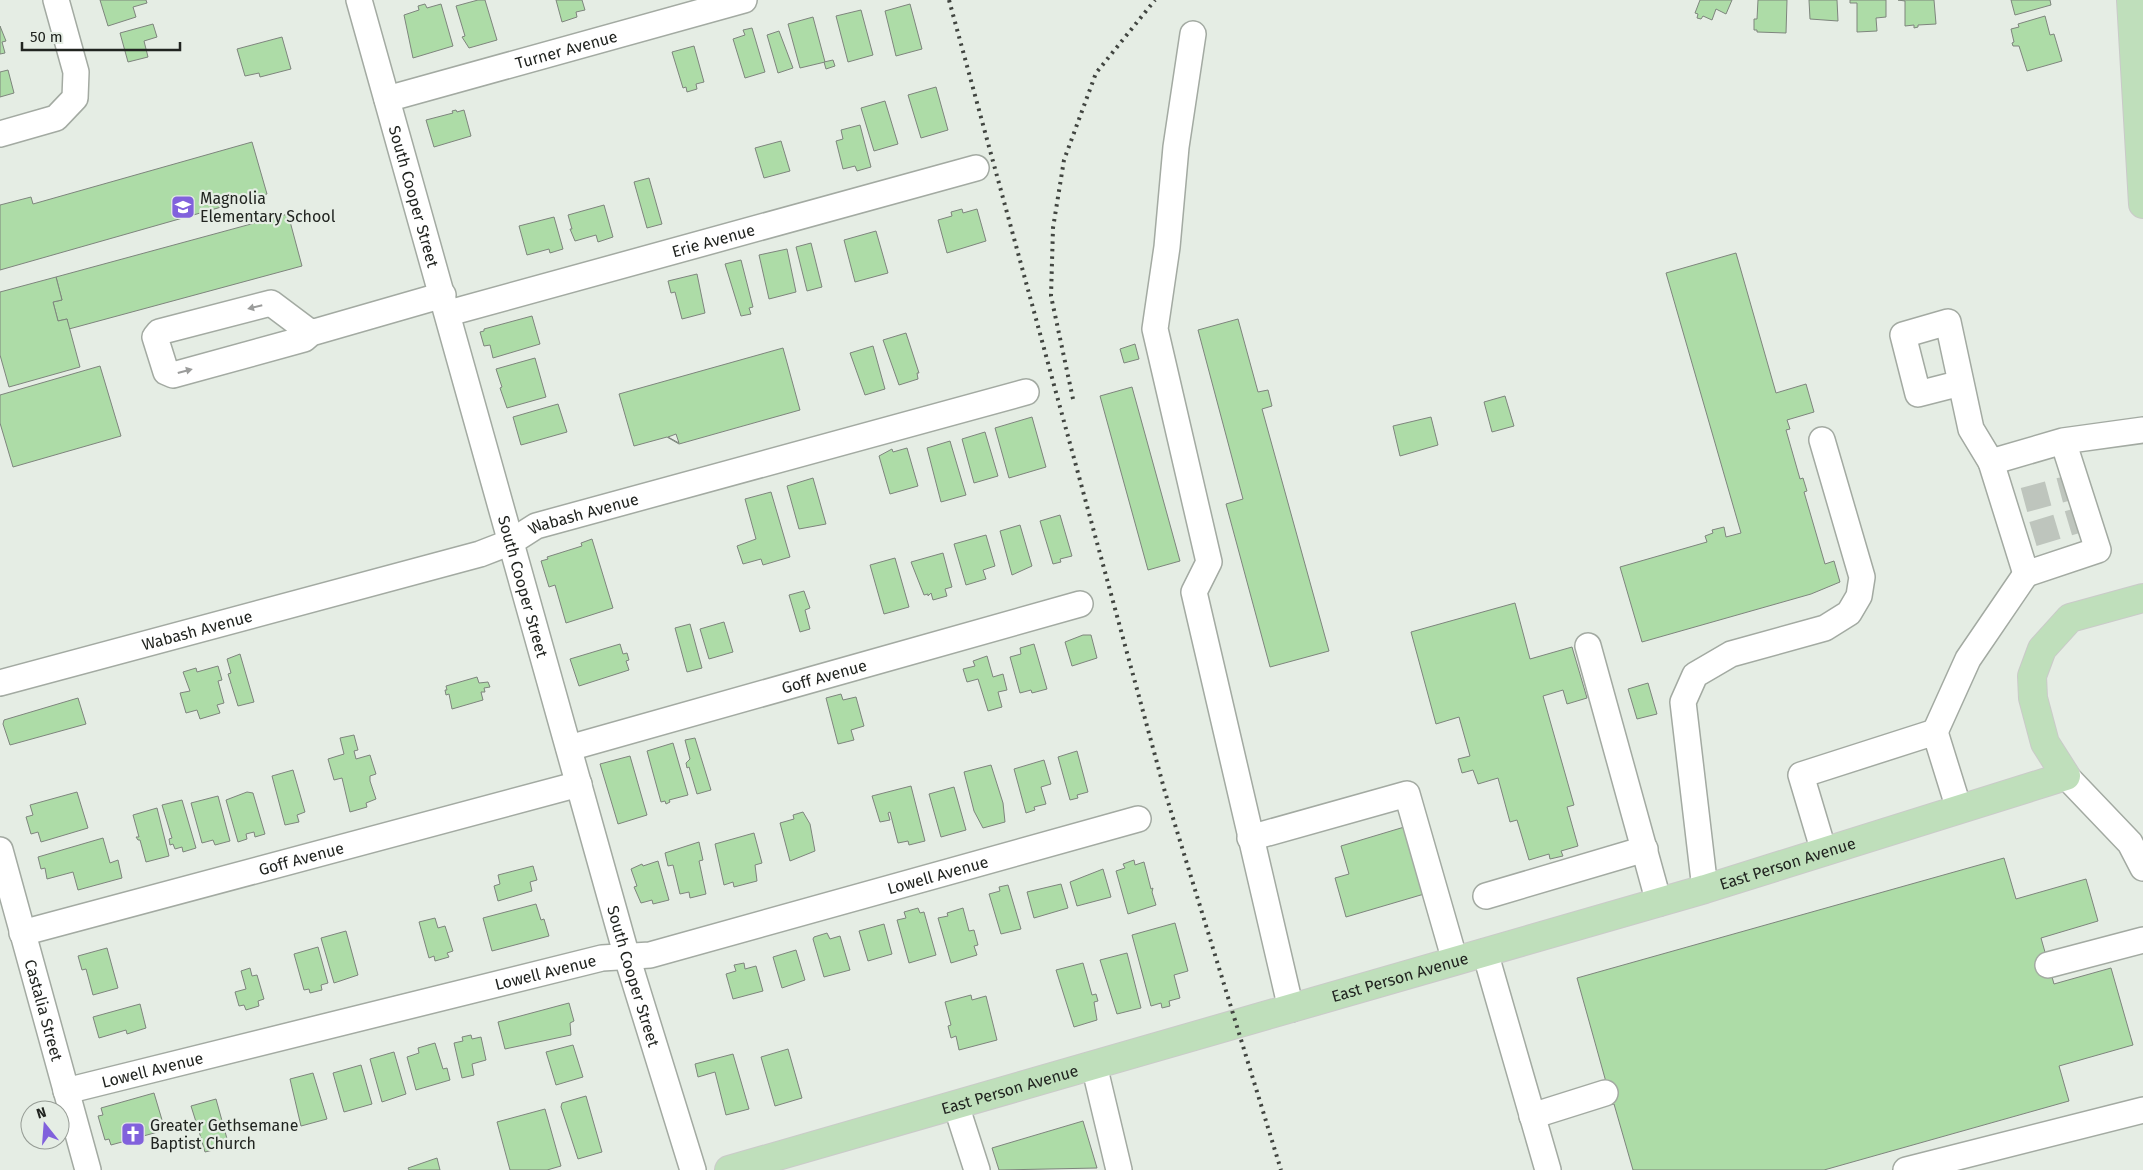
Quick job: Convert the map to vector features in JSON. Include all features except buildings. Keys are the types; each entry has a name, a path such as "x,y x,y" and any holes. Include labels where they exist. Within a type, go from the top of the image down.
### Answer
{"main road":[{"path":"2131,0 2143,204"},
{"path":"2066,776 2044,742 2033,698 2032,676 2042,649 2070,618 2143,598"},
{"name":"East Person Avenue","path":"730,1170 1659,903 2066,776"}],"street":[{"path":"0,134 56,118 75,98 76,72 56,0"},
{"name":"South Cooper Street","path":"359,0 446,304 627,957 693,1170"},
{"name":"Turner Avenue","path":"387,98 744,0"},
{"path":"1193,34 1176,147 1167,247 1155,329 1209,562 1194,592 1291,1009"},
{"name":"Erie Avenue","path":"311,332 271,303 159,332 155,337 166,372 173,375 304,339 311,332 446,304 976,168"},
{"path":"1961,383 1971,429 2014,503 2024,537 2026,574"},
{"name":"Wabash Avenue","path":"0,683 480,554 511,542 536,526 1026,392"},
{"path":"1991,462 2062,441 2143,430"},
{"path":"1706,889 1683,702 1695,674 1731,654 1825,628 1849,613 1859,596 1862,577 1822,440"},
{"path":"1959,809 1935,732 1968,659 2026,574 2098,550 2081,520 2071,487 2062,441"},
{"name":"Goff Avenue","path":"569,748 1080,604"},
{"path":"1588,646 1659,903"},
{"path":"1824,852 1801,775 1935,732"},
{"path":"2066,776 2130,843 2143,868"},
{"name":"Goff Avenue","path":"22,933 579,784"},
{"path":"1250,838 1407,794 1456,961"},
{"name":"Lowell Avenue","path":"66,1091 596,960 650,955 1138,819"},
{"path":"1486,896 1644,849"},
{"name":"Castalia Street","path":"0,850 88,1170"},
{"path":"2048,965 2143,940"},
{"path":"1485,952 1548,1170"},
{"path":"1094,1065 1119,1170"},
{"path":"1532,1116 1605,1093"},
{"path":"956,1105 977,1170"},
{"path":"1906,1170 2143,1110"}],"tunnel":[{"path":"2024,500 2065,489"},
{"path":"2033,534 2076,521"}],"railway":[{"path":"949,0 1165,792 1281,1170"},
{"path":"1073,399 1051,296 1053,228 1064,160 1096,73 1155,0"}],"place":[{"name":"Magnolia Elementary School","path":"183,207"},
{"name":"Greater Gethsemane Baptist Church","path":"133,1134"}]}
